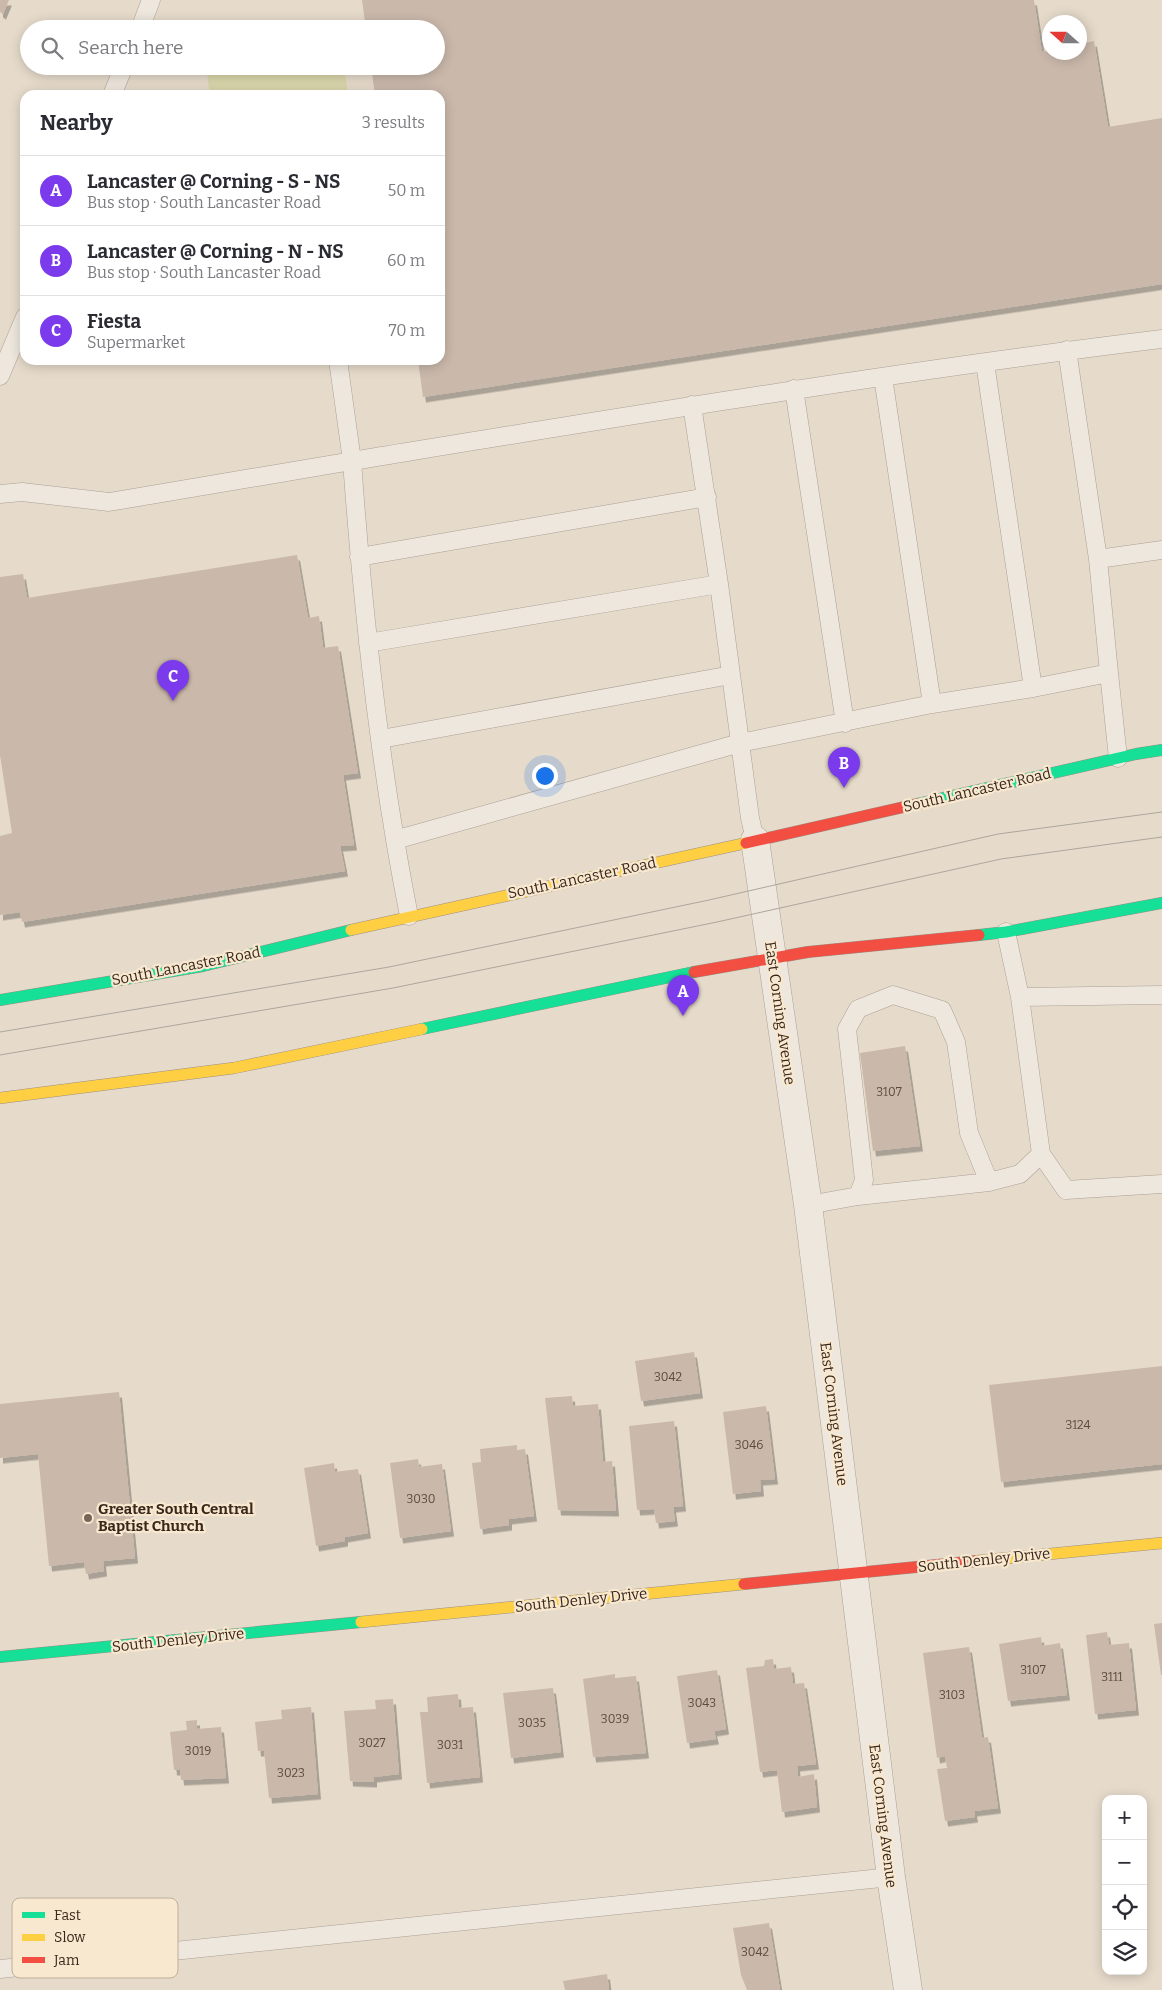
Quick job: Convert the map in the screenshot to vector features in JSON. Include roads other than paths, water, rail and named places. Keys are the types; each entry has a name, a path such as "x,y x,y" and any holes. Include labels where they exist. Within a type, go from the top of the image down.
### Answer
{"main road":[{"name":"South Lancaster Road","path":"0,1000 203,966 409,916 808,829 1118,758 1162,750"},
{"path":"0,1098 234,1068 720,966 772,957 1006,932 1162,903"},
{"name":"South Denley Drive","path":"0,1657 1162,1543"}],"street":[{"name":"East Corning Avenue","path":"755,840 808,1205 890,1876 908,1990"}],"lane":[{"path":"144,20 152,0"},
{"path":"114,90 120,75"},
{"path":"0,376 20,329"},
{"path":"0,494 22,492 109,502 794,389 1067,350 1162,339"},
{"path":"1067,350 1098,559 1118,758"},
{"path":"985,363 1033,688"},
{"path":"339,365 352,461 368,643 395,840 409,916"},
{"path":"884,377 932,704"},
{"path":"794,389 845,723"},
{"path":"692,405 707,497 755,840"},
{"path":"359,557 707,497"},
{"path":"1098,559 1162,550"},
{"path":"368,643 719,584"},
{"path":"395,840 740,743 932,704 1033,688 1109,673"},
{"path":"381,739 731,675"},
{"path":"1006,932 1020,997 1040,1154 1066,1190 1162,1184"},
{"path":"858,1196 864,1180 847,1030 858,1009 893,995 942,1010 956,1042 969,1133 989,1182"},
{"path":"1020,997 1162,995"},
{"path":"808,1205 858,1196 989,1182 1020,1174 1040,1154"},
{"path":"178,1950 890,1876"}],"tram line":[{"path":"0,1032 389,967 709,900 998,834 1162,812"},
{"path":"0,1055 393,988 717,922 1001,859 1162,837"}],"place":[{"name":"Fiesta","path":"173,701"},
{"name":"Lancaster @ Corning - N - NS","path":"844,788"},
{"name":"Lancaster @ Corning - S - NS","path":"683,1016"},
{"name":"Greater South Central Baptist Church","path":"88,1518"}]}
